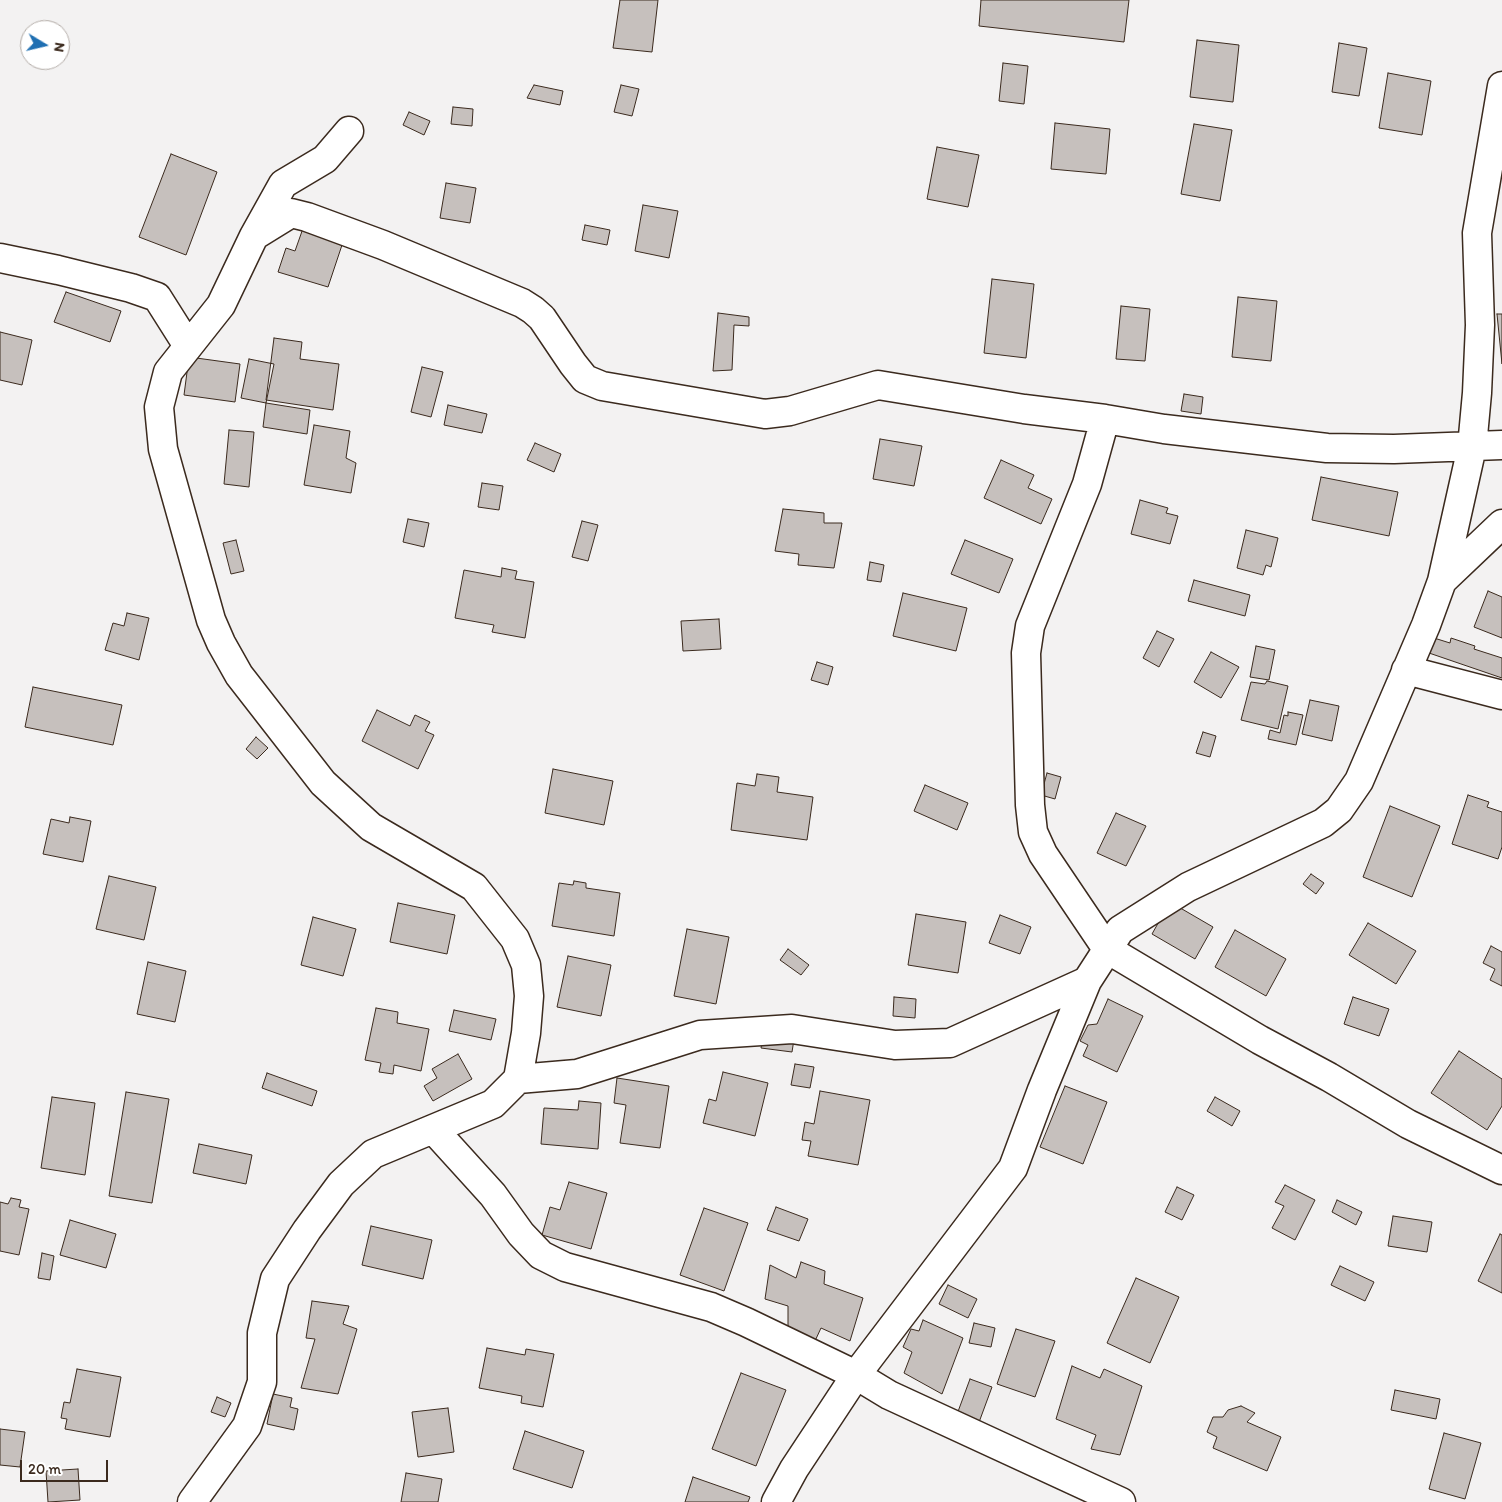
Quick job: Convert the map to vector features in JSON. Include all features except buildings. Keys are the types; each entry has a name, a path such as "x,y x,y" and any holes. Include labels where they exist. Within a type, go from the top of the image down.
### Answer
{"street":[{"path":"776,1502 794,1469 856,1375 1013,1168 1042,1090 1087,980 1120,930 1188,887 1323,823 1339,810 1359,781 1442,581 1472,447 1478,393 1480,325 1477,234 1502,86"},
{"path":"192,1502 247,1426 262,1382 262,1333 275,1279 307,1230 341,1184 374,1154 493,1104 518,1079 526,1033 529,996 526,964 515,939 474,887 370,827 323,783 239,675 220,642 211,620 163,449 159,407 168,372 221,305 254,236 283,184 325,159 349,130"},
{"path":"254,236 290,213 307,216 383,245 522,303 542,318 572,364 585,379 602,386 765,414 790,411 878,385 1024,409 1327,448 1394,449 1502,445"},
{"path":"0,258 131,288 157,298 188,346"},
{"path":"1105,419 1087,484 1030,626 1026,653 1030,805 1034,832 1043,854 1107,948 1260,1040 1330,1077 1408,1124 1502,1170"},
{"path":"1442,581 1502,524"},
{"path":"1406,670 1502,695"},
{"path":"518,1079 577,1074 700,1035 792,1028 896,1045 950,1043 1087,980"},
{"path":"434,1130 493,1195 521,1234 541,1255 565,1267 711,1307 856,1375 890,1395 1121,1502"}]}
